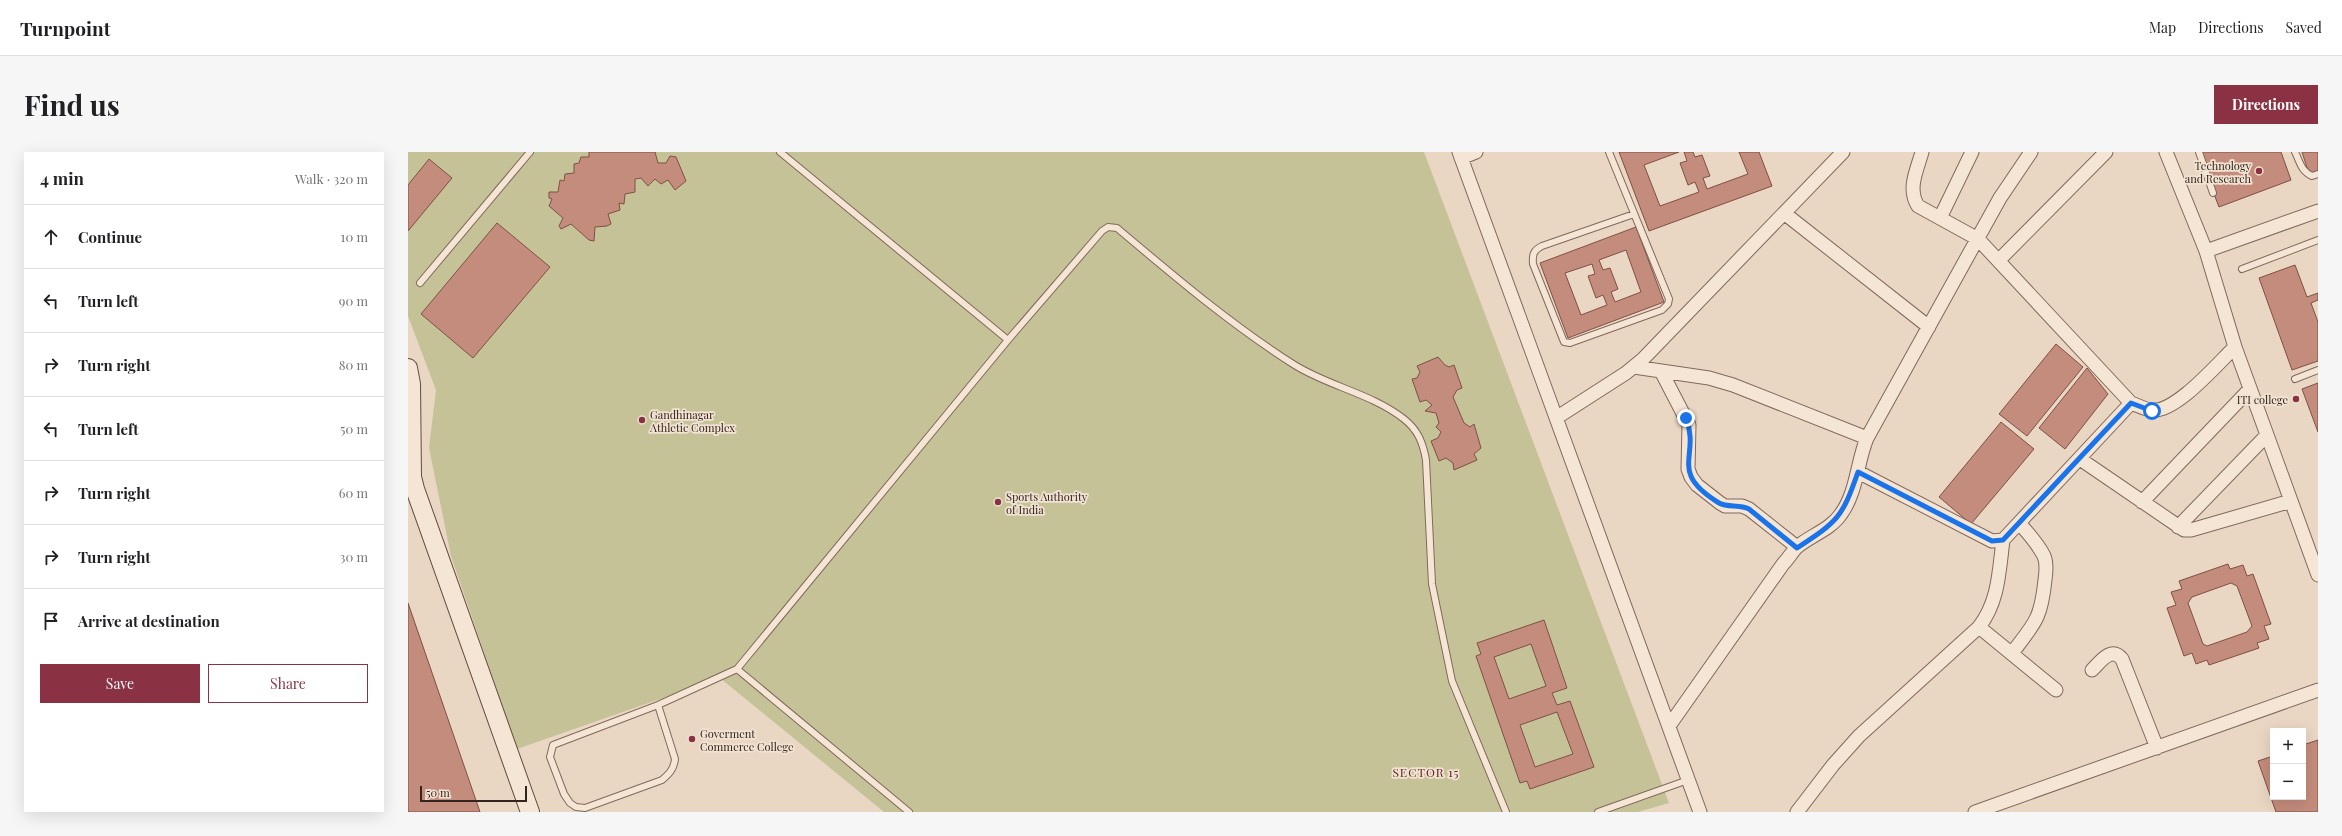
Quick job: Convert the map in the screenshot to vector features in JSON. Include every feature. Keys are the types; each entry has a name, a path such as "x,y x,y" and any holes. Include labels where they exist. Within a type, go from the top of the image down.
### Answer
{"street":[{"path":"1476,152 1460,155 1700,812"},
{"path":"1556,418 1634,367 1844,152"},
{"path":"1922,152 1911,190 1913,198 1918,206 1978,239 2131,403 2152,411 2165,408 2177,402 2235,347"},
{"path":"1940,218 1972,152"},
{"path":"1669,726 1783,564 1797,548 1831,525 1841,514 1858,472 1859,457 1867,438 2000,198 2031,152"},
{"path":"1999,260 2106,152"},
{"path":"2166,152 2206,251 2235,347 2318,575"},
{"path":"2206,251 2318,211"},
{"path":"1784,213 1929,327"},
{"path":"1634,367 1709,378 1733,385 1867,438"},
{"path":"408,368 411,384 412,478 415,489 530,812"},
{"path":"1661,371 1689,426 1688,469 1697,485 1725,506 1742,506 1749,509 1797,548"},
{"path":"2142,502 2250,389"},
{"path":"1858,472 1992,541 2003,540 2020,524 2131,403"},
{"path":"2178,527 2267,435"},
{"path":"2080,459 2178,527 2191,530 2291,501"},
{"path":"2012,653 2039,617 2043,604 2046,571 2045,557 2037,544 2020,524"},
{"path":"1797,812 1833,765 1859,736 1980,627 1988,615 1996,596 2003,540"},
{"path":"1980,627 2056,690"},
{"path":"2092,670 2107,655 2113,653 2122,659 2157,748"},
{"path":"1976,812 2318,690"}],"lane":[{"path":"420,283 530,152"},
{"path":"780,152 1008,340"},
{"path":"1609,152 1669,299 1668,304 1662,310 1570,344 1564,342 1533,264 1532,255 1536,249 1542,246 1634,214"},
{"path":"2199,152 2213,193"},
{"path":"2295,152 2301,168 2306,173 2312,176 2318,174"},
{"path":"658,705 675,759 674,767 669,774 662,780 585,808 576,807 570,803 564,794 550,757 553,745 658,705 737,669 1008,340 1102,231 1108,227 1117,228 1218,312 1294,365 1371,400 1403,418 1416,430 1424,446 1426,460 1432,584 1452,681 1506,812"},
{"path":"2242,269 2318,240"},
{"path":"2295,379 2318,370"},
{"path":"737,669 909,812"},
{"path":"1598,812 1688,780"}],"shaded area":[{"name":"Sports Authority of India","path":"408,152 1424,152 1669,803 1638,812 884,812 720,678 517,749 451,556 429,448 436,390 408,316"}],"building":[{"path":"589,152 655,152 658,163 666,163 670,156 676,157 686,181 675,190 668,180 661,184 655,179 648,186 641,178 635,179 635,192 625,194 624,204 619,203 620,210 608,214 611,224 607,226 595,227 594,241 589,240 571,224 561,229 559,226 563,218 549,206 552,199 549,198 549,192 558,192 560,180 564,181 565,174 574,173 574,164 579,163 581,157 589,157"},
{"path":"1619,152 1679,152 1644,165 1660,206 1699,192 1695,182 1688,185 1680,163 1687,161 1684,152 1693,152 1695,157 1702,155 1710,176 1703,178 1707,189 1748,174 1739,152 1759,152 1772,186 1649,231"},
{"path":"2198,152 2281,152 2291,180 2219,207"},
{"path":"2302,152 2318,152 2318,171 2309,174"},
{"path":"429,159 452,178 408,231 408,185"},
{"path":"497,223 550,267 473,358 421,314"},
{"path":"1636,227 1664,302 1568,338 1540,263","holes":["1626,250 1641,292 1615,302 1611,292 1618,289 1610,268 1603,270 1599,260","1592,264 1595,274 1588,276 1596,298 1603,295 1607,305 1581,315 1565,273"]},
{"path":"2295,265 2307,297 2318,293 2318,300 2311,303 2318,322 2318,361 2292,370 2259,278"},
{"path":"2056,344 2083,367 2027,436 1999,414"},
{"path":"1438,357 1445,365 1449,367 1454,365 1462,388 1457,390 1453,397 1464,423 1470,427 1474,424 1481,448 1474,454 1477,460 1454,470 1453,463 1446,458 1439,461 1431,441 1438,438 1441,432 1436,427 1439,423 1436,413 1425,411 1432,405 1426,400 1420,402 1412,379 1417,378 1420,372 1417,366"},
{"path":"2087,368 2108,394 2065,449 2039,428"},
{"path":"2318,383 2318,432 2302,389"},
{"path":"2001,422 2034,449 1971,524 1939,497"},
{"path":"2228,564 2230,569 2243,565 2247,576 2253,574 2271,624 2264,626 2269,639 2257,643 2259,648 2209,665 2207,660 2196,664 2192,653 2184,656 2167,608 2176,605 2171,592 2182,589 2179,581","holes":["2231,583 2237,586 2252,626 2247,632 2207,646 2203,644 2188,603 2192,597"]},
{"path":"408,603 480,812 408,812"},
{"path":"1544,620 1567,688 1552,693 1557,705 1570,701 1594,767 1530,789 1527,781 1520,783 1476,656 1481,654 1477,643","holes":["1531,644 1546,686 1509,699 1494,657","1557,712 1573,754 1535,767 1520,725"]},
{"path":"2318,740 2318,812 2276,812 2272,800 2306,800 2306,744"},
{"path":"2270,757 2270,795 2258,761"}],"place":[{"name":"Technology and Research","path":"2259,171"},
{"name":"ITI college","path":"2296,399"},
{"name":"Gandhinagar Athletic Complex","path":"642,420"},
{"name":"Sports Authority of India","path":"998,502"},
{"name":"Goverment Commerce College","path":"692,739"}],"district":[{"name":"SECTOR 15","path":"1426,772"}],"route":[{"path":"1686,418 1690,434 1688,469 1691,478 1697,485 1725,506 1735,505 1749,509 1797,548 1831,525 1841,514 1847,503 1858,472 1992,541 2003,540 2012,533 2131,403 2152,411"}]}
